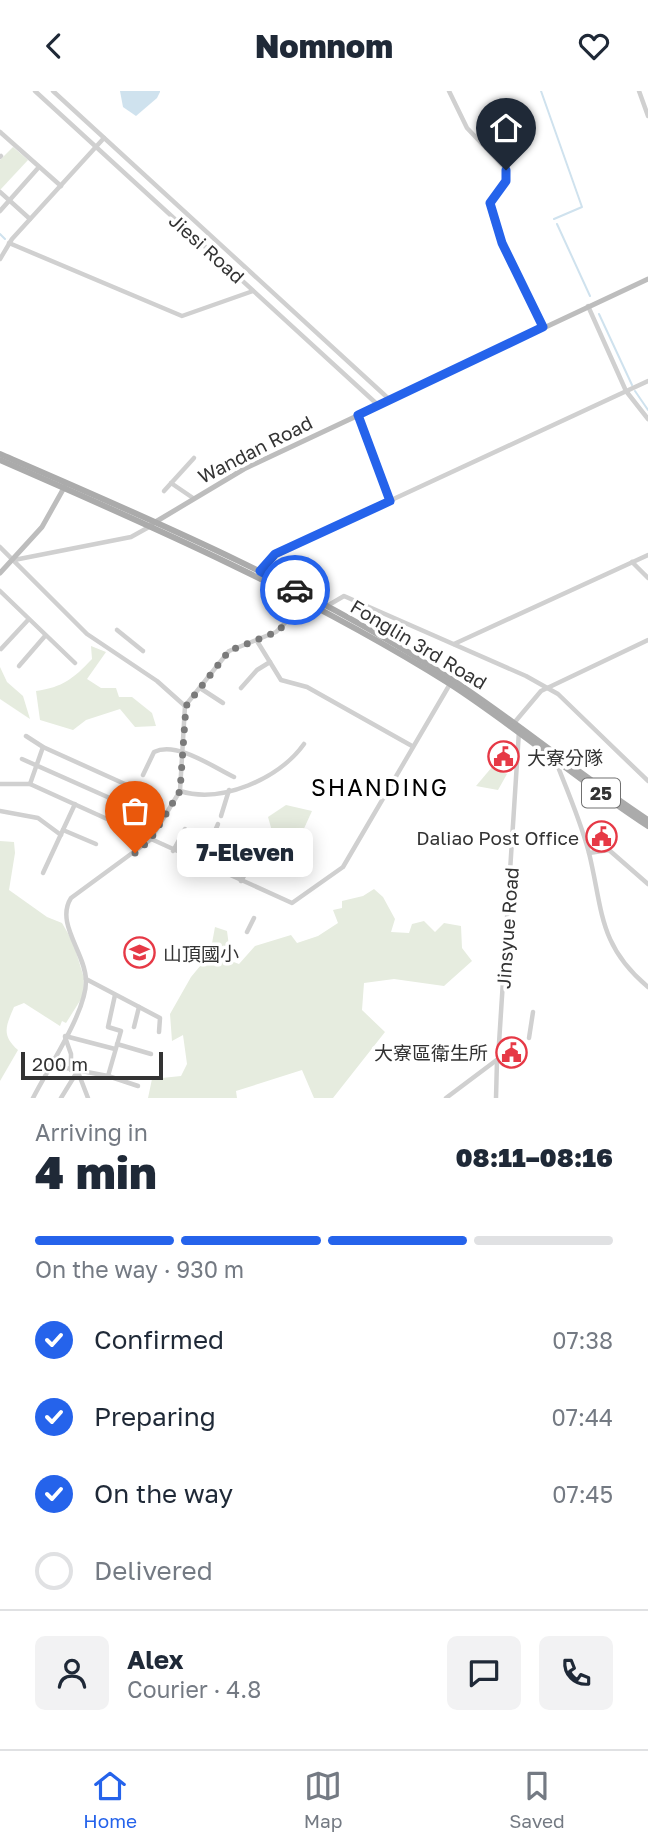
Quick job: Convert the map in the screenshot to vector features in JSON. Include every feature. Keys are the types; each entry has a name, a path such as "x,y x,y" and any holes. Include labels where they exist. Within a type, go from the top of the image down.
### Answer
{"main road":[{"name":"25","path":"0,454 65,485"},
{"name":"25","path":"0,460 65,485"},
{"name":"Fonglin 3rd Road","path":"65,485 308,600 326,606 451,682 520,730"},
{"name":"Fonglin 3rd Road","path":"152,525 260,571 451,682"},
{"name":"25","path":"520,730 648,826"},
{"name":"25","path":"557,758 648,820"}],"street":[{"name":"Jiesi Road","path":"34,91 379,405"},
{"name":"Jiesi Road","path":"52,91 390,400"},
{"path":"449,91 467,128 506,170 506,181 490,203 502,243 543,327"},
{"path":"639,91 648,116"},
{"path":"0,132 61,186"},
{"path":"0,259 9,243 104,138"},
{"path":"0,211 39,167"},
{"path":"0,192 30,219"},
{"path":"9,243 182,316 253,291"},
{"path":"390,400 648,279"},
{"path":"588,306 626,391 648,419"},
{"path":"260,571 275,554 648,381"},
{"name":"Wandan Road","path":"152,525 244,469 390,400"},
{"path":"358,415 390,501"},
{"path":"164,491 194,458"},
{"path":"171,483 193,498"},
{"path":"0,573 42,527 65,485"},
{"path":"13,560 131,537 152,525"},
{"path":"0,547 87,634 157,681 186,706"},
{"path":"453,645 648,555"},
{"path":"632,562 648,578"},
{"path":"0,591 75,663"},
{"path":"326,606 344,596 558,694 648,782"},
{"path":"33,1098 83,1006 86,979 81,956 65,917 65,908 71,898 150,840 180,791 186,706 229,651 257,641 292,619 308,600"},
{"path":"1,649 28,620"},
{"path":"117,630 143,651"},
{"path":"19,666 45,636"},
{"path":"513,725 547,688 648,640"},
{"path":"257,641 281,680 307,687 412,746"},
{"path":"241,688 257,670 270,662"},
{"path":"0,784 30,784 292,903 340,870 451,682"},
{"path":"200,688 223,702"},
{"name":"Jinsyue Road","path":"496,1098 520,730"},
{"path":"26,736 43,747 127,785"},
{"path":"180,791 202,796 268,776 294,758 304,744"},
{"path":"30,784 43,747"},
{"path":"143,775 156,751 182,753 234,777"},
{"path":"557,758 589,853 603,927 616,951 648,987"},
{"path":"22,759 121,803"},
{"path":"221,816 229,790"},
{"path":"43,873 75,804"},
{"path":"0,811 38,818 62,832 96,844"},
{"path":"201,863 218,824"},
{"path":"173,851 185,829"},
{"path":"241,881 267,838 290,848"},
{"path":"589,853 609,850 648,884"},
{"path":"247,932 254,918"},
{"path":"86,979 162,1019 159,1032"},
{"path":"108,1076 121,1031 107,1027 115,995"},
{"path":"134,1027 139,1007"},
{"path":"529,1038 533,1012"},
{"path":"65,1036 151,1054"},
{"path":"65,1036 74,1071 88,1098"},
{"path":"446,1098 498,1059"},
{"path":"50,1065 108,1076 138,1086"},
{"path":"61,1098 74,1071"}],"shaded area":[{"path":"13,147 28,160 0,190 0,160"},
{"path":"91,646 106,652 87,679 101,688 116,688 119,697 132,697 152,713 156,726 135,727 120,709 86,720 73,730 40,720 36,691 61,684 73,677 92,659"},
{"path":"0,667 7,682 23,696 30,719 0,699"},
{"path":"492,767 507,774 498,790 476,786"},
{"path":"286,805 312,811 296,846 274,838 268,817"},
{"path":"0,841 14,842 15,853 9,890 47,917 62,923 73,942 84,978 83,996 66,1023 62,1021 60,1026 24,1003 14,1007 7,1035 18,1050 0,1081"},
{"path":"374,889 383,897 395,919 391,932 409,933 412,924 424,921 435,932 444,923 461,926 462,948 472,961 444,986 394,979 364,983 362,1010 385,1032 333,1098 314,1098 302,1070 236,1091 237,1098 148,1098 152,1079 181,1076 187,1064 183,1035 172,1041 170,1014 191,977 210,954 215,927 227,931 231,961 239,964 255,946 291,935 297,943 318,936 338,923 333,910 342,908 342,901 363,896"}],"water":[{"path":"120,91 160,92 157,98 136,116 123,107"}],"waterway":[{"path":"541,91 582,207 554,219"},
{"path":"557,224 590,296"},
{"path":"0,234 5,239"},
{"path":"599,314 632,385"},
{"path":"635,391 648,410"}],"way so far":[{"path":"135,853 150,840 180,791 186,706 229,651 265,638 292,619 310,597 295,590"}],"place":[{"name":"大寮分隊","path":"504,757"},
{"name":"Daliao Post Office","path":"602,837"},
{"name":"7-Eleven","path":"135,853"},
{"name":"山頂國小","path":"140,953"},
{"name":"大寮區衛生所","path":"511,1052"}],"district":[{"name":"SHANDING","path":"380,787"}],"route":[{"path":"295,590 260,571 275,554 390,501 358,415 543,327 502,243 493,216 491,199 506,181 506,170"}]}
